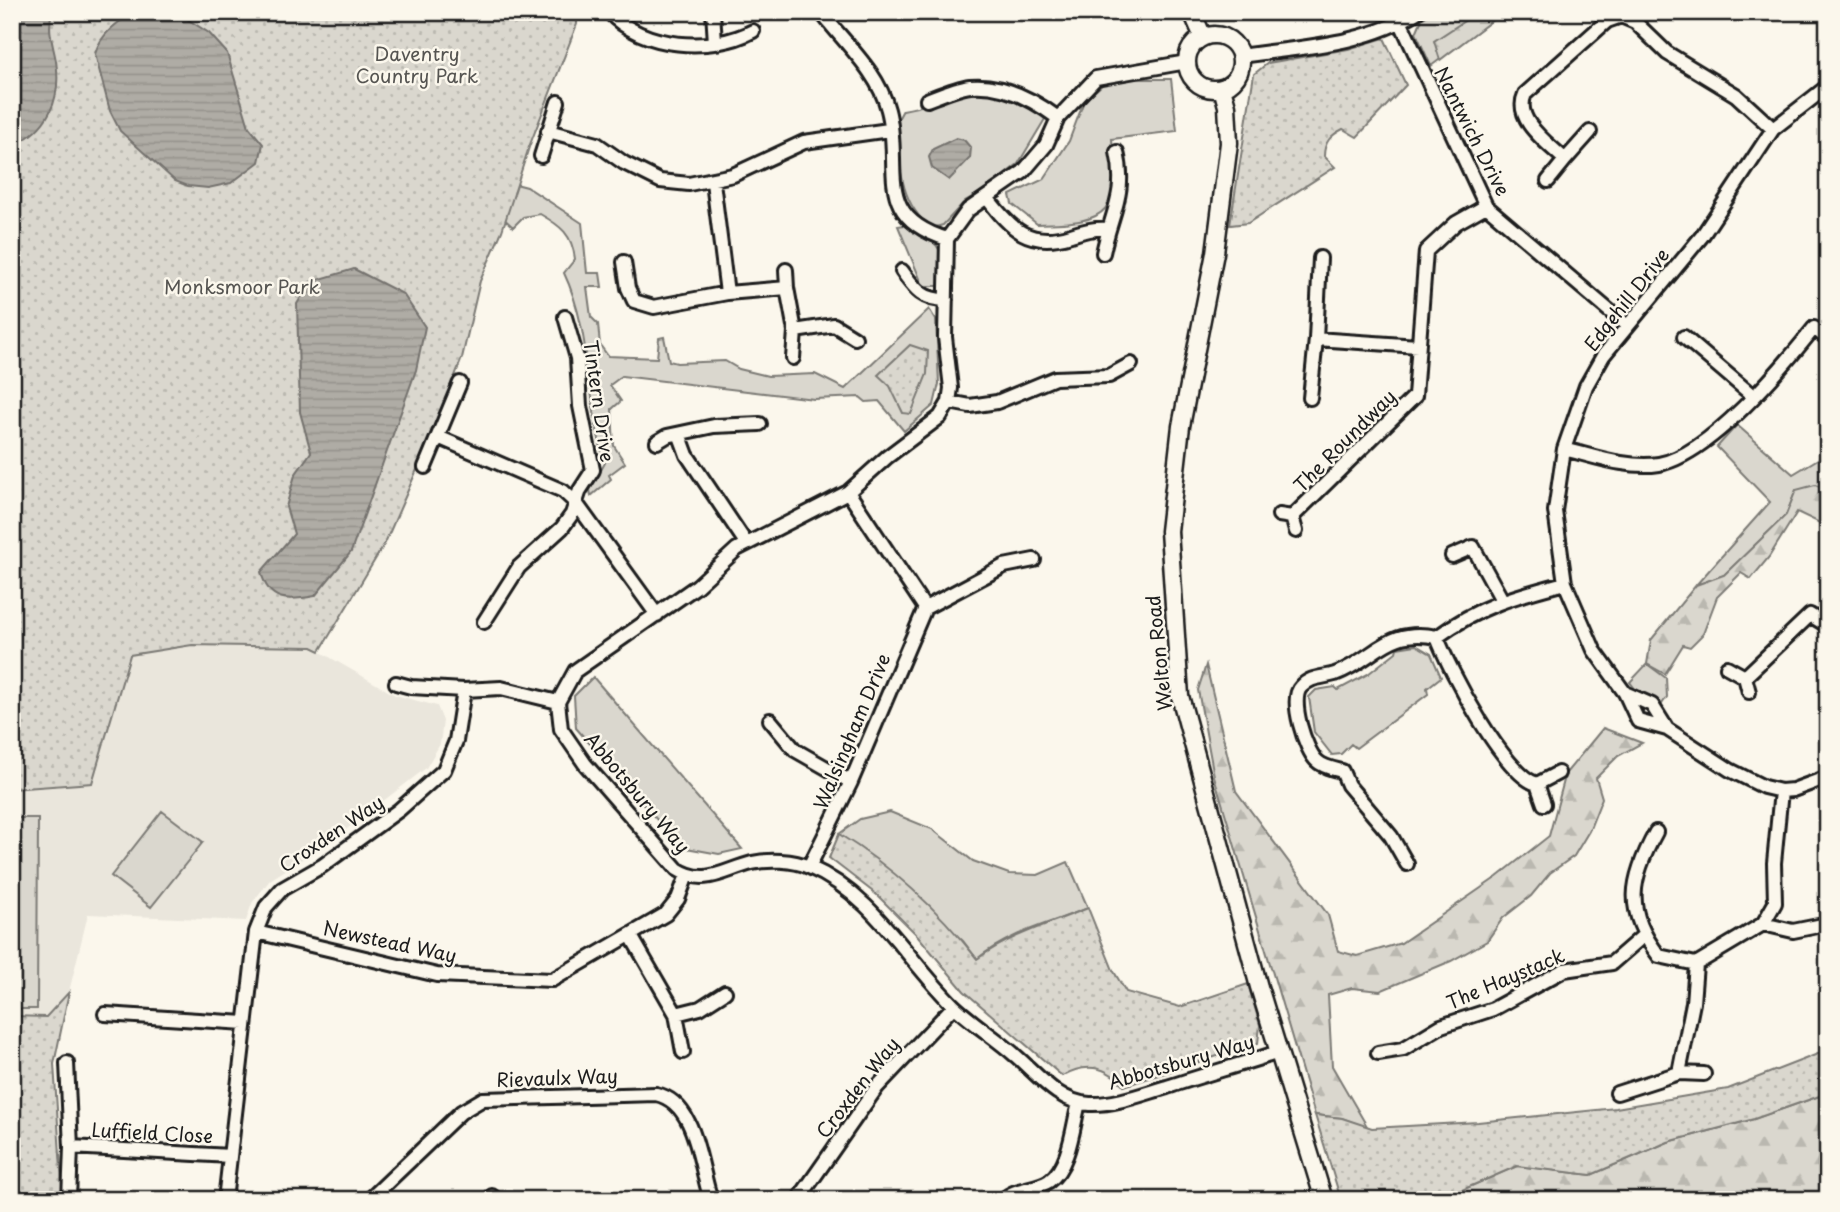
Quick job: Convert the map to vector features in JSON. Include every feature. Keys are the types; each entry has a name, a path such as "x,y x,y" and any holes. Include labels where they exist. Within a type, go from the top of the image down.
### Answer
{"street":[{"path":"609,12 631,29 668,42 692,46 734,41 753,31"},
{"path":"713,12 715,42"},
{"path":"821,12 877,84 888,111 896,195 904,213 915,225 947,239"},
{"path":"1192,12 1203,37"},
{"path":"1241,56 1350,39 1401,23 1417,12"},
{"path":"1565,160 1528,122 1521,113 1520,104 1525,94 1607,21 1621,16 1635,22 1667,54 1736,95 1773,129"},
{"name":"Nantwich Drive","path":"1401,23 1486,206 1626,325"},
{"path":"1223,35 1231,40 1241,56 1238,76 1222,88 1214,89 1198,84 1192,78 1187,62 1191,47 1203,37 1223,35"},
{"path":"396,683 411,687 464,690 501,688 558,702 575,671 657,615 746,543 848,492 887,457 928,429 940,417 949,401 947,239 968,210 988,199 1023,172 1045,145 1058,118 1096,78 1187,62"},
{"path":"927,100 969,86 988,87 1032,99 1058,118"},
{"name":"Edgehill Drive","path":"1781,791 1764,787 1730,770 1667,729 1638,721 1625,693 1594,650 1565,583 1555,511 1564,449 1586,386 1603,356 1702,236 1773,129 1828,86"},
{"name":"Welton Road","path":"1222,88 1227,106 1229,143 1215,253 1181,426 1169,531 1180,696 1228,879 1324,1200"},
{"path":"541,156 558,102"},
{"path":"548,131 597,144 624,163 660,181 689,184 713,181 804,142 889,130"},
{"path":"1548,181 1590,132"},
{"path":"1103,253 1108,229 1122,190 1117,152"},
{"path":"713,181 727,293"},
{"path":"988,199 1009,226 1024,235 1041,239 1068,236 1090,228 1108,229"},
{"name":"The Roundway","path":"1296,531 1285,516 1415,396 1426,251 1456,223 1486,206"},
{"path":"1310,398 1320,258"},
{"path":"624,262 628,288 634,301 654,307 727,293 787,288"},
{"path":"786,270 795,331 793,358"},
{"path":"902,271 919,294 932,300 946,300"},
{"name":"Tintern Drive","path":"484,622 519,566 562,528 593,470 594,462 584,429 578,358 565,317"},
{"path":"795,331 834,325 855,338"},
{"path":"1564,449 1640,465 1676,459 1703,442 1774,378 1814,328 1828,339"},
{"path":"1684,337 1753,396"},
{"path":"1316,338 1418,346"},
{"path":"949,401 970,406 997,402 1055,378 1110,376 1131,364"},
{"path":"425,467 460,383"},
{"path":"657,442 667,436 680,436 713,426 760,424"},
{"path":"680,436 687,455 746,543"},
{"path":"438,437 563,491 576,503 657,615"},
{"path":"848,492 925,608 1004,566 1034,560"},
{"path":"1452,556 1473,547 1502,600"},
{"path":"1407,863 1391,836 1348,785 1342,771 1317,761 1307,745 1295,701 1299,688 1313,678 1334,674 1396,636 1419,634 1437,637 1465,616 1502,600 1565,583"},
{"name":"Walsingham Drive","path":"809,867 851,782 925,608"},
{"path":"1745,677 1810,615 1828,626"},
{"path":"1437,637 1490,737 1515,772 1526,782 1538,784 1558,773"},
{"path":"1727,667 1745,677 1749,692"},
{"name":"Croxden Way","path":"225,1200 256,932 266,907 282,890 321,866 399,810 444,770 456,741 464,690"},
{"name":"Edgehill Drive","path":"1625,693 1652,705 1667,729"},
{"name":"Abbotsbury Way","path":"558,702 561,729 585,764 667,860 687,875 702,878 720,876 752,863 788,862 809,867 841,887 875,915 954,1006 1018,1057 1044,1083 1079,1103 1093,1105 1134,1097 1279,1052"},
{"path":"771,720 795,750 851,782"},
{"path":"1656,832 1643,855 1634,882 1634,910 1643,936 1659,956 1696,964 1763,924 1775,903 1774,863 1781,791 1828,777"},
{"path":"1538,784 1545,804"},
{"name":"Newstead Way","path":"256,932 437,975 552,980 666,914 678,899 687,875"},
{"path":"1763,924 1793,931 1828,924"},
{"path":"631,936 676,1014 682,1052"},
{"name":"The Haystack","path":"1378,1053 1403,1049 1441,1026 1493,1009 1564,970 1612,963 1643,936"},
{"path":"1679,1073 1693,1003 1696,964"},
{"path":"676,1014 700,1008 724,992"},
{"name":"Croxden Way","path":"798,1200 877,1087 954,1006"},
{"path":"105,1014 245,1023"},
{"name":"Luffield Close","path":"67,1063 71,1147 69,1200"},
{"path":"1617,1093 1679,1073 1704,1074"},
{"name":"Rievaulx Way","path":"369,1200 461,1112 483,1099 656,1094 669,1097 682,1109 709,1194 715,1200"},
{"path":"1003,1200 1024,1188 1049,1181 1058,1171 1066,1155 1079,1103"},
{"name":"Luffield Close","path":"71,1147 230,1156"}],"shaded area":[{"path":"12,12 52,12 50,31 56,61 57,88 50,112 43,122 35,131 12,146"},
{"path":"140,12 176,12 209,33 227,53 249,127 263,144 259,162 231,183 208,188 188,186 175,181 120,131 110,111 95,54 101,40 112,28 125,18"},
{"path":"956,138 964,140 971,148 970,158 949,180 932,168 929,157 933,149"},
{"path":"354,269 403,294 425,327 416,370 351,552 315,596 288,599 274,595 269,590 261,572 294,534 286,507 295,475 311,452 300,412 297,304 310,282"},
{"path":"192,645 312,647 395,695 437,706 443,721 440,744 426,768 339,835 270,880 252,903 246,921 88,914 69,992 46,1017 12,1016 12,789 92,783 130,655"}],"green space":[{"name":"Monksmoor Park","path":"12,12 577,12 577,24 529,147 502,231 480,281 462,358 429,442 385,543 320,651 312,647 192,645 130,655 92,783 12,789"},
{"path":"1432,12 1503,12 1431,66 1416,33 1422,19"},
{"path":"1478,12 1503,12 1440,60 1434,41"},
{"path":"1384,38 1406,85 1357,137 1343,129 1329,140 1324,156 1335,167 1248,223 1230,225 1254,74 1268,63 1348,49"},
{"path":"1120,79 1171,79 1177,131 1112,139 1114,183 1111,198 1105,208 1096,216 1082,221 1037,224 1012,204 1010,195 1044,179 1069,141 1084,101 1103,84"},
{"path":"991,91 1023,102 1045,119 1018,164 985,190 965,201 943,225 932,228 921,218 906,194 900,166 897,121 903,110"},
{"path":"508,182 527,187 582,223 587,273 600,273 602,287 587,287 591,317 598,324 600,345 608,356 657,358 659,338 664,337 669,361 725,361 739,369 768,376 815,374 845,389 929,309 936,320 939,384 934,405 904,431 879,401 866,402 860,397 814,399 622,376 610,385 621,401 612,409 614,446 625,463 609,475 611,479 591,496 590,490 605,463 580,319 564,273 575,259 573,250 564,232 540,214 523,217 513,227 500,215"},
{"path":"904,225 937,246 941,260 940,286 923,286 898,226"},
{"path":"910,345 928,351 927,374 911,414 903,413 890,386 878,375"},
{"path":"1737,425 1793,474 1828,453 1828,490 1796,490 1786,515 1724,575 1696,585 1770,502 1717,447"},
{"path":"1815,485 1828,490 1828,519 1824,525 1797,512 1769,557 1751,579 1741,573 1717,597 1703,634 1690,647 1683,645 1665,674 1647,664 1651,640 1696,585 1724,575 1786,515 1796,490"},
{"path":"1416,645 1431,654 1441,677 1427,688 1428,694 1356,748 1351,744 1341,754 1332,755 1314,732 1309,697 1316,690 1335,687 1338,690 1368,674 1396,652 1397,648"},
{"path":"1647,664 1666,678 1667,697 1662,704 1636,690 1630,682"},
{"path":"1206,665 1236,791 1328,915 1338,951 1357,956 1401,943 1497,877 1549,836 1566,773 1603,728 1642,743 1618,756 1596,778 1602,798 1589,831 1574,856 1550,873 1531,896 1503,918 1487,941 1451,961 1380,991 1352,988 1328,995 1332,1066 1368,1128 1342,1118 1315,1115 1214,776 1198,690"},
{"path":"593,677 742,849 719,854 681,847 576,728 574,696"},
{"path":"162,811 203,842 151,907 111,876"},
{"path":"890,812 932,829 973,861 1009,874 1038,875 1068,862 1088,908 1016,935 977,959 963,941 839,834 860,819"},
{"path":"12,818 38,818 37,1009 12,1009"},
{"path":"839,834 914,890 977,959 1017,936 1088,908 1113,970 1126,992 1180,1007 1248,984 1260,1025 1258,1043 1124,1086 1110,1074 1095,1068 1079,1069 1062,1076 964,991 918,936 877,895 829,858"},
{"path":"69,992 54,1064 63,1200 12,1200 12,1016 46,1017"},
{"path":"1828,1050 1828,1093 1754,1119 1668,1142 1591,1175 1517,1166 1439,1200 1341,1200 1315,1115 1342,1118 1372,1128 1478,1122 1616,1108 1728,1089"},
{"path":"1828,1093 1828,1200 1439,1200 1517,1166 1591,1175 1668,1142 1754,1119"}],"park label":[{"name":"Daventry Country Park","path":"417,64"}]}
